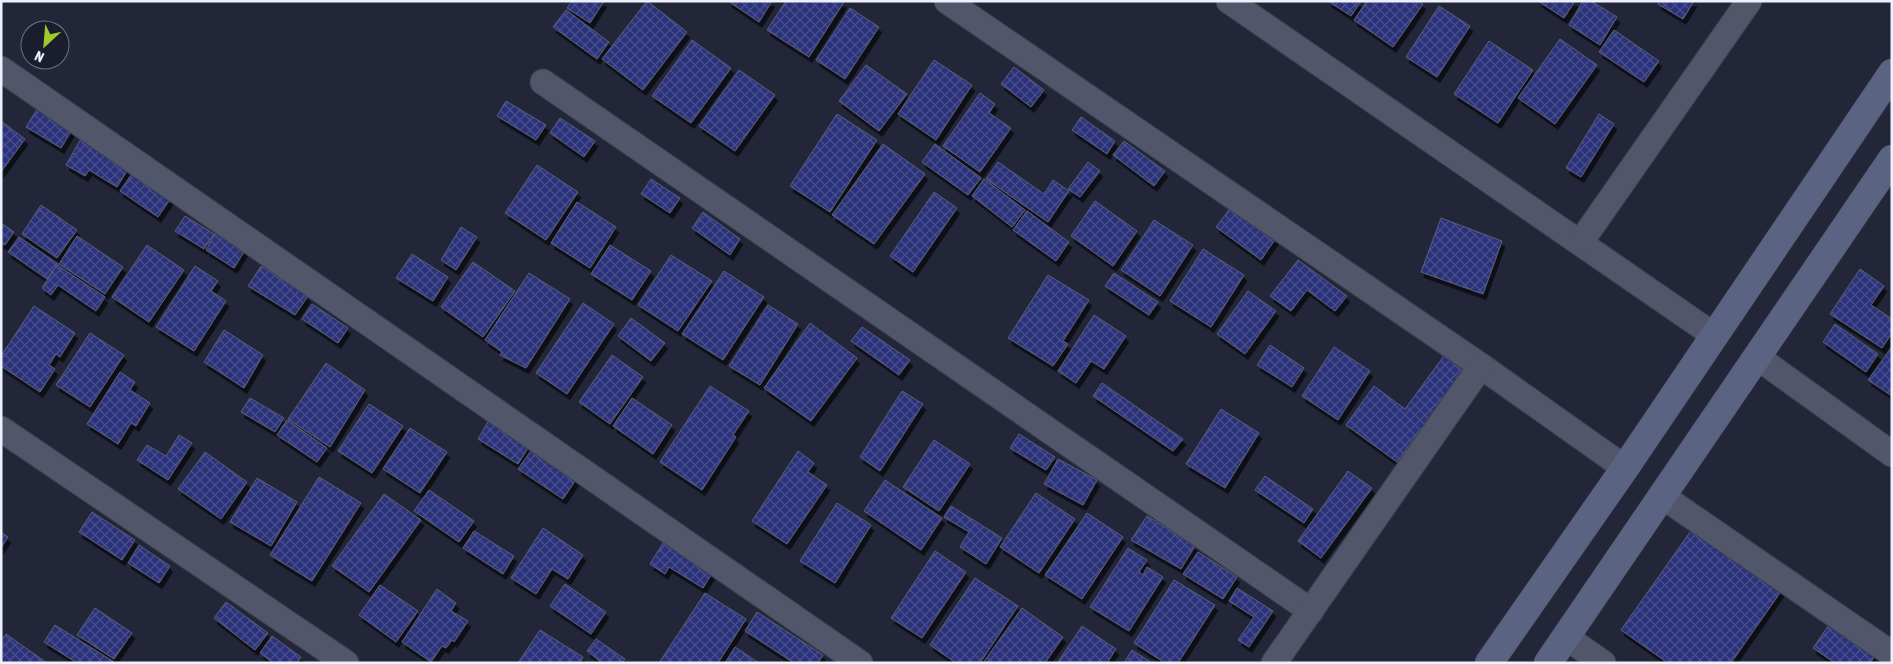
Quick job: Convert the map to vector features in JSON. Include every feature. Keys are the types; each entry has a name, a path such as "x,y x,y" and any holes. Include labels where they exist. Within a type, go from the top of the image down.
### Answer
{"street":[{"path":"947,1 1481,366 1625,468"},
{"path":"1229,1 1715,336"},
{"path":"1580,244 1749,1"},
{"path":"1,69 860,663"},
{"path":"1489,663 1625,468 1892,73"},
{"path":"543,82 1311,611"},
{"path":"1548,663 1892,160"},
{"path":"1757,357 1892,454"},
{"path":"1274,663 1481,366"},
{"path":"1,430 346,663"},
{"path":"1662,496 1892,654"},
{"path":"1566,637 1603,663"}],"building":[{"path":"572,1 604,1 590,23 567,8"},
{"path":"647,1 687,32 643,90 602,59"},
{"path":"728,1 772,1 759,22"},
{"path":"786,1 844,2 809,57 767,30"},
{"path":"1328,1 1361,1 1351,16"},
{"path":"1367,1 1419,1 1423,4 1393,47 1354,20"},
{"path":"1538,1 1575,1 1564,18"},
{"path":"1583,1 1591,1 1617,17 1600,45 1569,25"},
{"path":"1659,1 1694,1 1683,19 1658,4"},
{"path":"1439,6 1470,26 1437,77 1406,57"},
{"path":"850,8 879,27 845,79 816,60"},
{"path":"566,10 609,42 597,59 553,27"},
{"path":"1614,30 1659,61 1644,82 1599,52"},
{"path":"1560,39 1597,65 1555,124 1518,98"},
{"path":"692,40 731,68 691,123 652,96"},
{"path":"1489,41 1533,70 1498,123 1454,94"},
{"path":"934,60 972,85 936,140 898,114"},
{"path":"866,65 907,94 879,131 839,101"},
{"path":"1014,67 1044,90 1031,107 1001,84"},
{"path":"739,70 775,95 735,151 699,126"},
{"path":"980,93 995,104 989,113 1011,128 980,172 943,146"},
{"path":"506,101 546,125 536,140 497,116"},
{"path":"39,106 73,128 61,148 26,127"},
{"path":"837,114 877,140 830,212 790,186"},
{"path":"1599,114 1614,124 1581,177 1566,168"},
{"path":"1081,117 1115,141 1107,154 1072,130"},
{"path":"560,118 595,141 584,157 550,133"},
{"path":"1,121 25,139 1,172"},
{"path":"82,137 130,166 117,187 89,170 85,176 66,165"},
{"path":"1124,141 1165,171 1154,186 1113,155"},
{"path":"883,144 925,174 874,244 832,215"},
{"path":"935,144 981,178 968,195 922,162"},
{"path":"998,162 1044,194 1053,180 1069,191 1048,222 986,179"},
{"path":"1088,162 1100,171 1080,197 1068,189"},
{"path":"537,165 578,192 546,240 505,213"},
{"path":"133,172 171,198 158,217 120,191"},
{"path":"651,179 680,198 670,213 641,194"},
{"path":"984,179 1025,210 1012,227 972,196"},
{"path":"934,192 957,208 913,272 890,256"},
{"path":"1095,201 1137,231 1113,266 1071,236"},
{"path":"577,202 616,227 590,268 551,243"},
{"path":"41,205 77,230 57,258 22,234"},
{"path":"1232,206 1276,238 1261,260 1216,227"},
{"path":"1027,211 1069,242 1056,261 1013,230"},
{"path":"703,212 740,239 730,255 692,228"},
{"path":"185,216 214,234 204,249 175,231"},
{"path":"1441,218 1502,241 1483,294 1421,272"},
{"path":"1154,220 1193,245 1160,296 1121,270"},
{"path":"1,223 14,232 5,245 1,243"},
{"path":"461,227 477,237 456,270 441,260"},
{"path":"216,232 245,250 234,268 206,250"},
{"path":"77,236 123,267 105,294 59,264"},
{"path":"19,237 58,264 47,279 8,252"},
{"path":"147,245 184,270 149,322 112,297"},
{"path":"610,245 651,271 632,300 591,274"},
{"path":"1203,249 1244,275 1211,327 1170,301"},
{"path":"412,254 448,277 433,301 396,278"},
{"path":"671,255 712,281 678,331 638,305"},
{"path":"1298,260 1347,296 1335,311 1307,290 1291,311 1270,296"},
{"path":"473,262 515,291 483,337 441,307"},
{"path":"57,265 105,297 96,311 58,285 51,295 42,288"},
{"path":"195,266 218,281 211,291 226,301 194,351 156,327"},
{"path":"261,266 308,296 295,315 248,286"},
{"path":"1860,269 1884,286 1871,305 1892,319 1892,333 1882,348 1830,314"},
{"path":"724,271 764,297 723,360 682,334"},
{"path":"529,273 570,299 526,368 500,355 502,352 485,340"},
{"path":"1114,273 1158,302 1149,315 1105,286"},
{"path":"1048,275 1089,300 1063,341 1068,344 1053,366 1008,338"},
{"path":"1248,291 1276,311 1245,354 1217,334"},
{"path":"583,303 614,324 567,394 536,373"},
{"path":"312,304 348,328 338,343 302,319"},
{"path":"768,305 798,324 760,385 729,366"},
{"path":"34,306 75,333 60,357 56,354 49,365 55,369 40,392 1,366 1,356"},
{"path":"1094,315 1126,336 1104,369 1091,361 1076,383 1058,371"},
{"path":"631,318 665,343 651,361 618,336"},
{"path":"810,323 857,358 811,421 764,388"},
{"path":"1835,324 1878,354 1866,372 1823,342"},
{"path":"862,327 910,360 899,375 851,341"},
{"path":"224,330 263,355 244,388 204,362"},
{"path":"90,333 124,355 90,407 56,385"},
{"path":"1270,345 1304,368 1292,387 1257,365"},
{"path":"1334,347 1370,371 1338,420 1302,396"},
{"path":"1892,347 1892,396 1868,380"},
{"path":"1446,353 1466,367 1397,462 1346,425 1374,386 1405,409"},
{"path":"612,355 643,377 610,424 579,402"},
{"path":"326,363 365,390 330,447 288,419"},
{"path":"120,372 135,382 130,390 150,403 136,426 131,423 118,444 87,424"},
{"path":"1102,383 1183,439 1173,451 1093,396"},
{"path":"710,386 749,411 733,435 736,437 702,490 660,462"},
{"path":"902,391 923,404 880,471 860,457"},
{"path":"250,398 284,418 275,432 241,412"},
{"path":"632,398 672,425 653,454 613,426"},
{"path":"369,404 403,426 372,473 338,451"},
{"path":"1221,409 1259,433 1225,488 1186,464"},
{"path":"287,420 327,448 317,462 277,435"},
{"path":"489,420 530,445 518,464 478,439"},
{"path":"410,428 447,452 420,493 383,469"},
{"path":"1019,434 1055,457 1046,470 1010,448"},
{"path":"179,435 192,443 168,480 137,460 147,445 166,456"},
{"path":"934,440 970,464 939,511 903,487"},
{"path":"533,448 577,478 563,499 518,469"},
{"path":"798,451 814,463 808,472 827,485 787,544 752,521"},
{"path":"205,452 247,482 221,519 178,489"},
{"path":"1058,459 1097,480 1083,505 1044,484"},
{"path":"1348,471 1372,488 1321,558 1298,541"},
{"path":"1265,476 1313,509 1304,523 1255,490"},
{"path":"319,477 361,503 312,581 270,555"},
{"path":"257,478 297,502 271,546 230,522"},
{"path":"885,480 942,518 921,550 864,511"},
{"path":"429,490 474,521 459,542 414,511"},
{"path":"1036,493 1075,519 1039,573 1000,547"},
{"path":"384,494 421,520 369,592 332,566"},
{"path":"837,503 871,525 835,583 800,561"},
{"path":"951,506 1002,538 986,564 960,547 969,532 944,517"},
{"path":"92,512 135,540 122,560 79,532"},
{"path":"1087,513 1123,537 1082,599 1045,575"},
{"path":"1147,516 1195,546 1181,569 1131,540"},
{"path":"1695,525 1784,587 1731,663 1668,663 1621,630"},
{"path":"543,528 583,555 568,579 552,569 536,594 511,578"},
{"path":"474,531 514,556 503,574 463,548"},
{"path":"1,532 8,537 1,548"},
{"path":"665,540 714,570 703,588 669,567 665,574 650,564"},
{"path":"139,545 170,566 159,583 128,563"},
{"path":"1128,548 1147,560 1139,572 1143,575 1147,567 1163,577 1129,631 1090,607"},
{"path":"935,551 966,572 922,638 891,618"},
{"path":"1198,552 1237,577 1223,599 1183,574"},
{"path":"975,578 1018,606 980,663 956,663 930,645"},
{"path":"1174,580 1215,605 1178,663 1165,663 1134,643"},
{"path":"565,584 606,612 591,634 550,606"},
{"path":"380,585 418,611 396,642 359,615"},
{"path":"1237,588 1273,611 1249,647 1238,640 1254,617 1229,601"},
{"path":"437,589 456,603 451,611 468,621 454,642 452,640 446,648 442,646 431,662 402,642"},
{"path":"705,593 746,619 718,663 659,663"},
{"path":"226,602 268,633 255,650 214,618"},
{"path":"95,608 132,633 114,659 77,635"},
{"path":"1022,608 1063,637 1045,663 983,663"},
{"path":"757,612 823,655 818,663 794,663 745,631"},
{"path":"1831,622 1877,653 1870,663 1835,663 1813,648"},
{"path":"55,625 114,662 77,663 44,642"},
{"path":"1082,626 1116,649 1107,663 1058,662"},
{"path":"540,630 583,657 580,663 518,663"},
{"path":"6,634 47,663 1,663 1,641"},
{"path":"272,636 301,657 297,663 273,663 260,653"},
{"path":"596,639 625,659 622,663 602,663 587,651"},
{"path":"735,647 759,663 725,663"},
{"path":"1132,650 1152,663 1124,663"}]}
